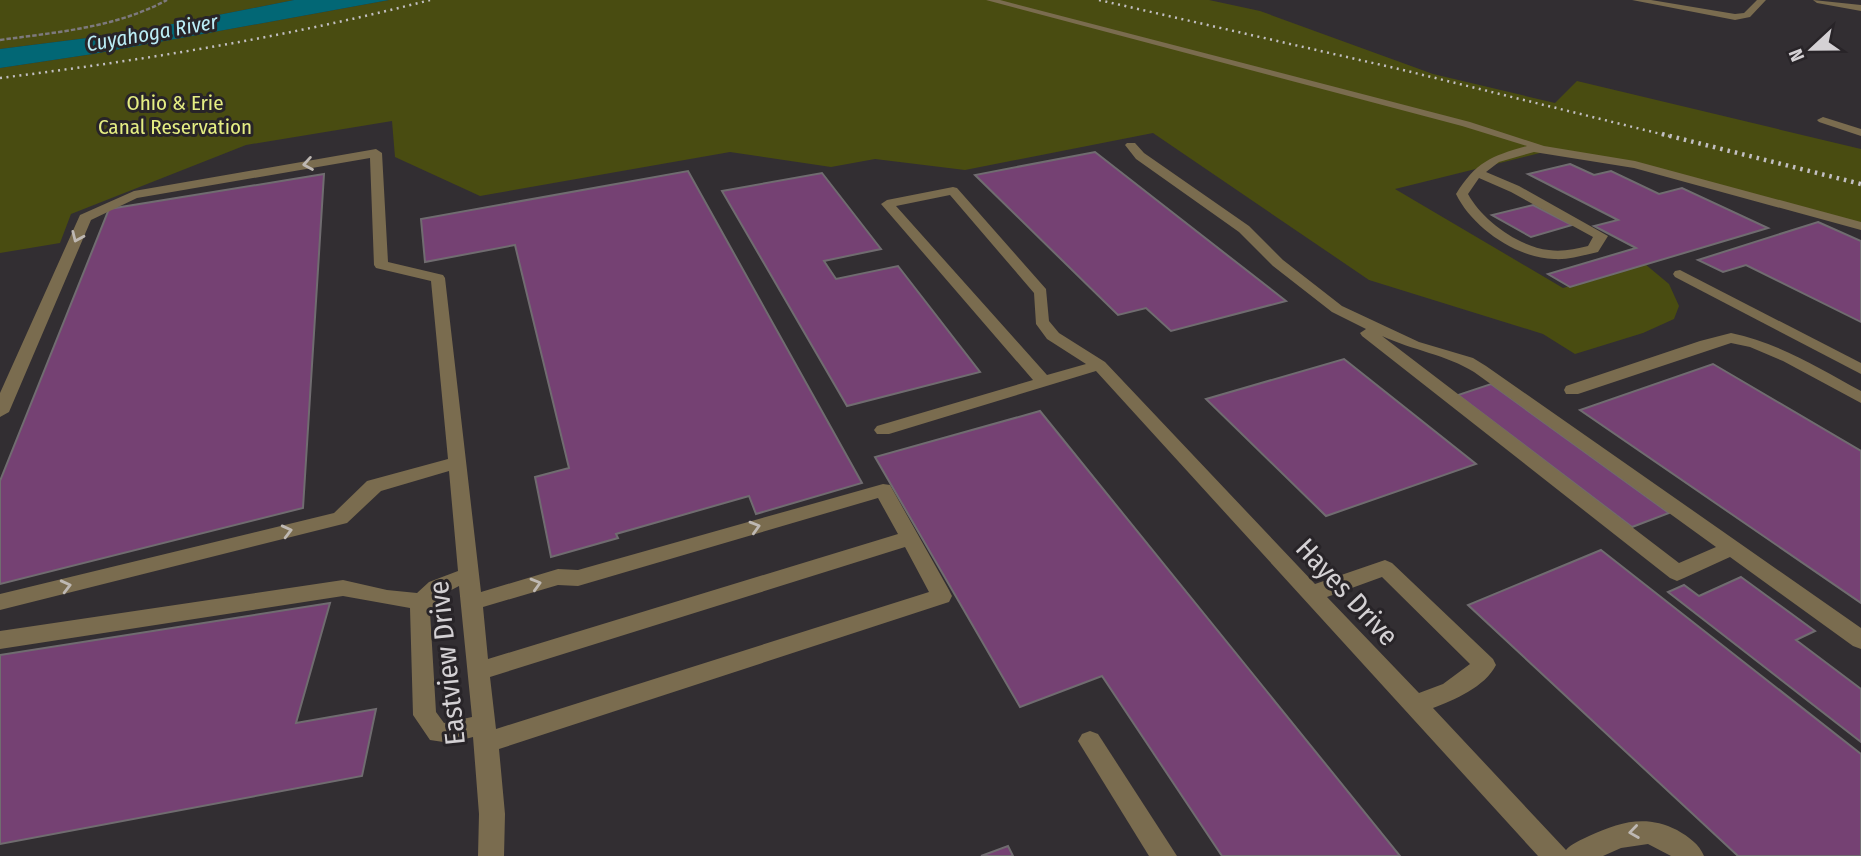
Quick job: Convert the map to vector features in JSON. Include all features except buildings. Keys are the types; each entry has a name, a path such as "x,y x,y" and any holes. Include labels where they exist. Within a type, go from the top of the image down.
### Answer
{"street":[{"path":"990,0 1466,124 1552,150"},
{"path":"1636,0 1735,17 1746,15 1762,0"},
{"path":"1817,0 1861,8"},
{"path":"1823,120 1861,133"},
{"path":"1131,145 1140,156 1244,229 1279,263 1677,573 1732,548"},
{"path":"1478,173 1601,236 1593,249 1562,256 1541,254 1507,237 1466,206 1462,194 1478,173 1495,159 1534,148 1634,164 1861,226"},
{"name":"Eastview Drive","path":"0,412 85,218 134,195 376,153 381,265 438,278 485,734 492,814 491,856"},
{"name":"Hayes Drive","path":"1044,382 887,204 953,191 1041,292 1041,321 1053,336 1099,365 1555,856"},
{"path":"1680,274 1861,369"},
{"path":"1337,309 1413,345 1467,361 1480,369 1861,640"},
{"path":"1572,390 1731,338 1755,343 1788,358 1861,398"},
{"path":"883,429 1099,365"},
{"path":"0,602 340,518 374,486 456,463"},
{"path":"467,576 427,592 421,601 419,612 425,715 438,733 485,734 942,596 883,490 578,578 558,577 470,603"},
{"path":"477,672 909,538"},
{"path":"1311,594 1385,568 1485,665 1451,691 1415,705"},
{"path":"0,640 343,588 387,598 421,601"},
{"path":"1090,741 1164,856"},
{"path":"1576,856 1628,831 1645,830 1665,837 1690,856"}],"path":[{"path":"0,40 120,19 144,12 167,0"}],"green space":[{"name":"Ohio & Erie Canal Reservation","path":"0,0 294,0 127,33 0,49"},
{"path":"389,0 1209,0 1260,11 1433,74 1555,103 1577,81 1861,149 1861,226 1635,165 1552,150 1395,189 1563,288 1645,264 1669,284 1679,306 1674,319 1643,333 1575,354 1543,334 1369,280 1153,133 965,170 875,159 831,167 730,152 480,196 395,157 392,121 246,145 71,214 60,243 0,253 0,68 93,54"}],"water":[{"name":"Cuyahoga River","path":"294,0 389,0 93,54 0,68 0,49 127,33"}],"railway":[{"path":"0,78 216,46 430,0"},
{"path":"1099,0 1399,69 1669,136"},
{"path":"1662,134 1861,184"}]}
